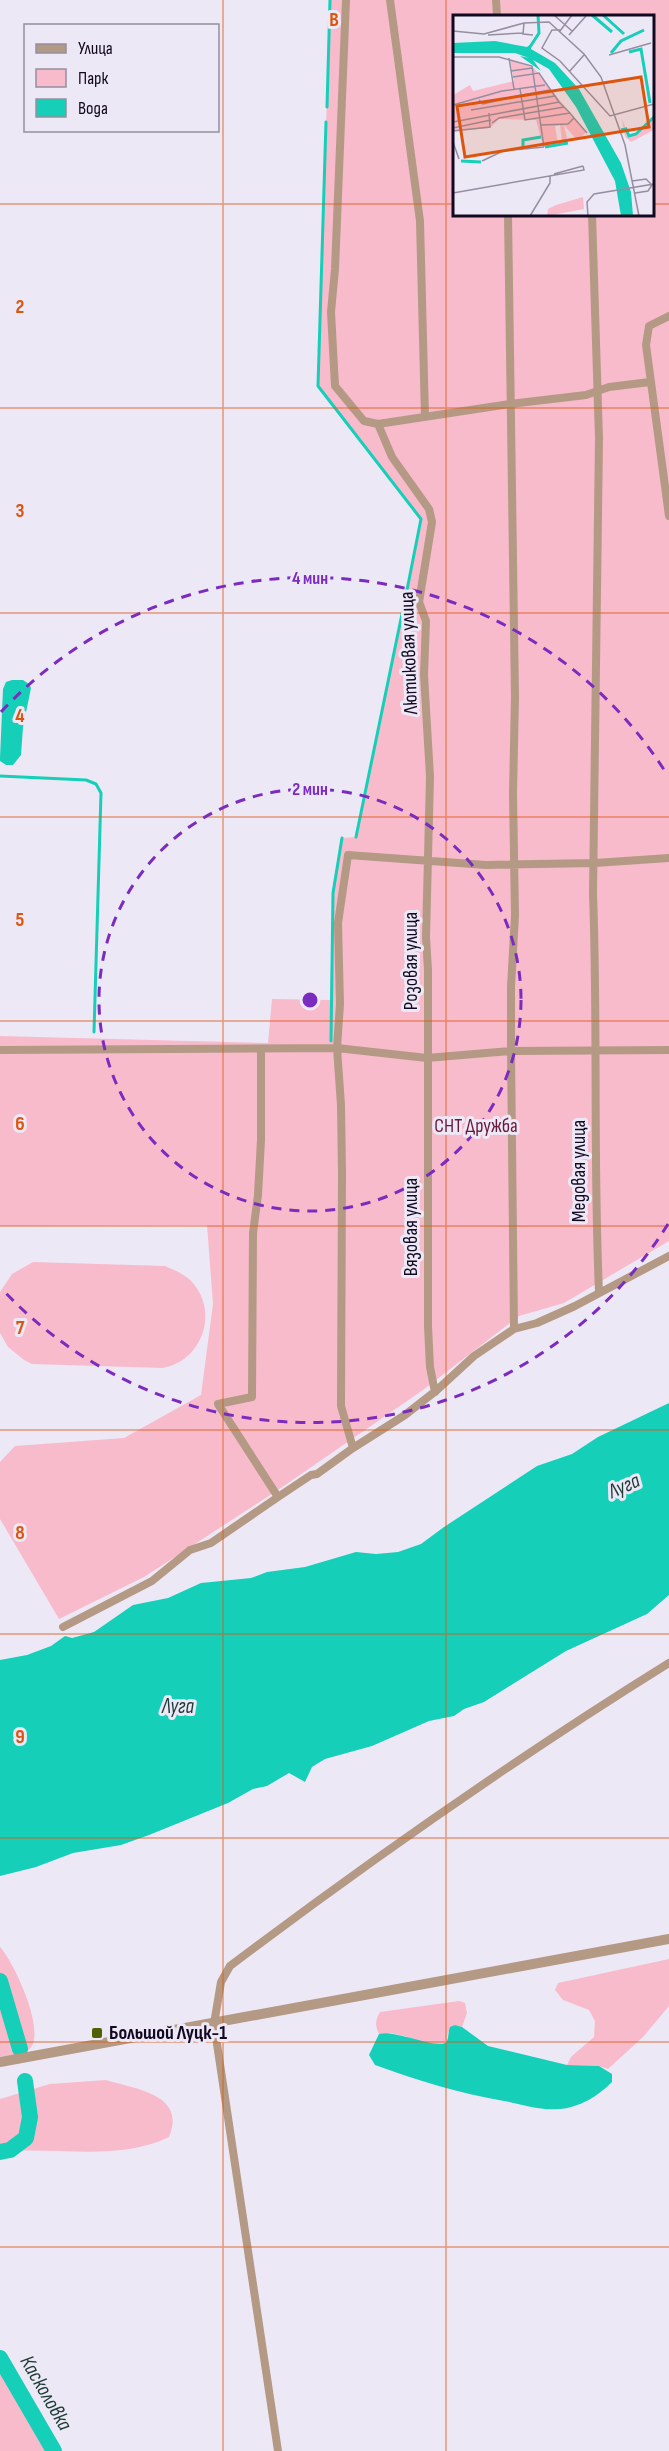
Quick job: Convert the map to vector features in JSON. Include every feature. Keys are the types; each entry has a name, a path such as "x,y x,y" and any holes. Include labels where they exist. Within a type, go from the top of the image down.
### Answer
{"street":[{"path":"346,0 335,269 331,312 335,386 364,421 378,424 510,404 586,396 609,387 650,382"},
{"path":"390,0 420,221 425,417"},
{"path":"496,0 497,15"},
{"path":"508,216 515,696 513,794 515,865 511,1051 514,1329"},
{"name":"Медовая улица","path":"592,216 599,438 596,570 598,667 594,741 593,894 596,961 595,1214 599,1292"},
{"path":"669,316 649,326 645,345 669,516"},
{"name":"Лютиковая улица","path":"378,424 392,457 429,509 432,522 419,602 426,621 424,675 430,777 429,861"},
{"path":"353,1448 341,1406 342,1173 337,1048 340,1004 338,923 348,855 515,865 669,858"},
{"name":"Розовая улица","path":"427,1059 426,937 429,861"},
{"path":"0,1050 337,1048 427,1059 511,1051 669,1050"},
{"path":"261,1049 261,1140 253,1233 252,1397 218,1404 278,1497"},
{"name":"Вязовая улица","path":"427,1059 428,1326 430,1367 435,1392"},
{"path":"63,1627 152,1581 189,1550 211,1543 311,1475 317,1474 405,1415 435,1392 474,1356 514,1329 537,1323 669,1256"},
{"path":"278,2451 214,2025 221,1982 230,1966 446,1809 669,1664"},
{"path":"0,2062 214,2025 669,1939"}],"green space":[{"name":"СНТ Дружба","path":"330,0 669,0 669,1241 564,1303 519,1316 423,1390 278,1490 144,1577 59,1619 0,1519 0,1462 15,1446 124,1438 201,1395 213,1304 207,1225 0,1226 0,1036 268,1043 272,999 330,1000 333,893 342,838 356,837 421,519 318,386"},
{"path":"33,1262 165,1266 174,1270 190,1280 202,1299 205,1325 201,1337 186,1357 176,1364 163,1368 32,1364 8,1347 0,1333 0,1292 12,1274"},
{"path":"0,1947 13,1966 26,1996 34,2026 34,2038 29,2050 0,2057"},
{"path":"669,1959 669,2006 643,2037 608,2069 599,2066 567,2065 571,2057 594,2037 595,2021 589,2010 563,2000 555,1990 558,1983"},
{"path":"459,2001 465,2003 467,2013 462,2027 455,2025 448,2032 447,2041 441,2044 397,2034 379,2034 376,2023 380,2012"},
{"path":"106,2080 143,2091 165,2102 171,2111 173,2123 169,2137 149,2145 107,2151 0,2152 0,2099 50,2084"},
{"path":"0,2358 46,2440 54,2451 0,2451"}],"water":[{"path":"23,680 31,688 23,727 21,755 13,765 6,765 0,761 3,689 6,682"},
{"name":"Луга","path":"669,1403 669,1595 647,1614 566,1651 484,1702 464,1709 454,1716 429,1721 372,1746 325,1759 312,1767 305,1782 289,1773 267,1786 253,1789 228,1803 121,1845 73,1853 36,1867 0,1876 0,1660 27,1655 51,1646 65,1636 72,1638 94,1632 133,1605 168,1598 201,1583 251,1578 267,1572 305,1567 356,1552 376,1554 398,1552 421,1544 537,1466 572,1454 598,1437"},
{"path":"455,2025 462,2027 488,2046 567,2065 599,2066 612,2074 612,2082 581,2104 566,2108 545,2109 471,2094 423,2081 375,2065 369,2055 379,2034 386,2033 443,2044 447,2041 450,2027"}],"waterway":[{"path":"327,107 330,0"},
{"path":"326,122 318,386 421,519 406,595"},
{"path":"356,837 403,609"},
{"path":"0,776 86,780 96,784 101,793 94,1032"},
{"path":"331,1041 333,893 342,838"},
{"name":"Касколовка","path":"0,1981 20,2049"},
{"name":"Касколовка","path":"0,2152 10,2150 26,2138 30,2117 25,2081"},
{"name":"Касколовка","path":"0,2358 54,2451"}],"place":[{"name":"Большой Луцк-1","path":"97,2033"}]}
